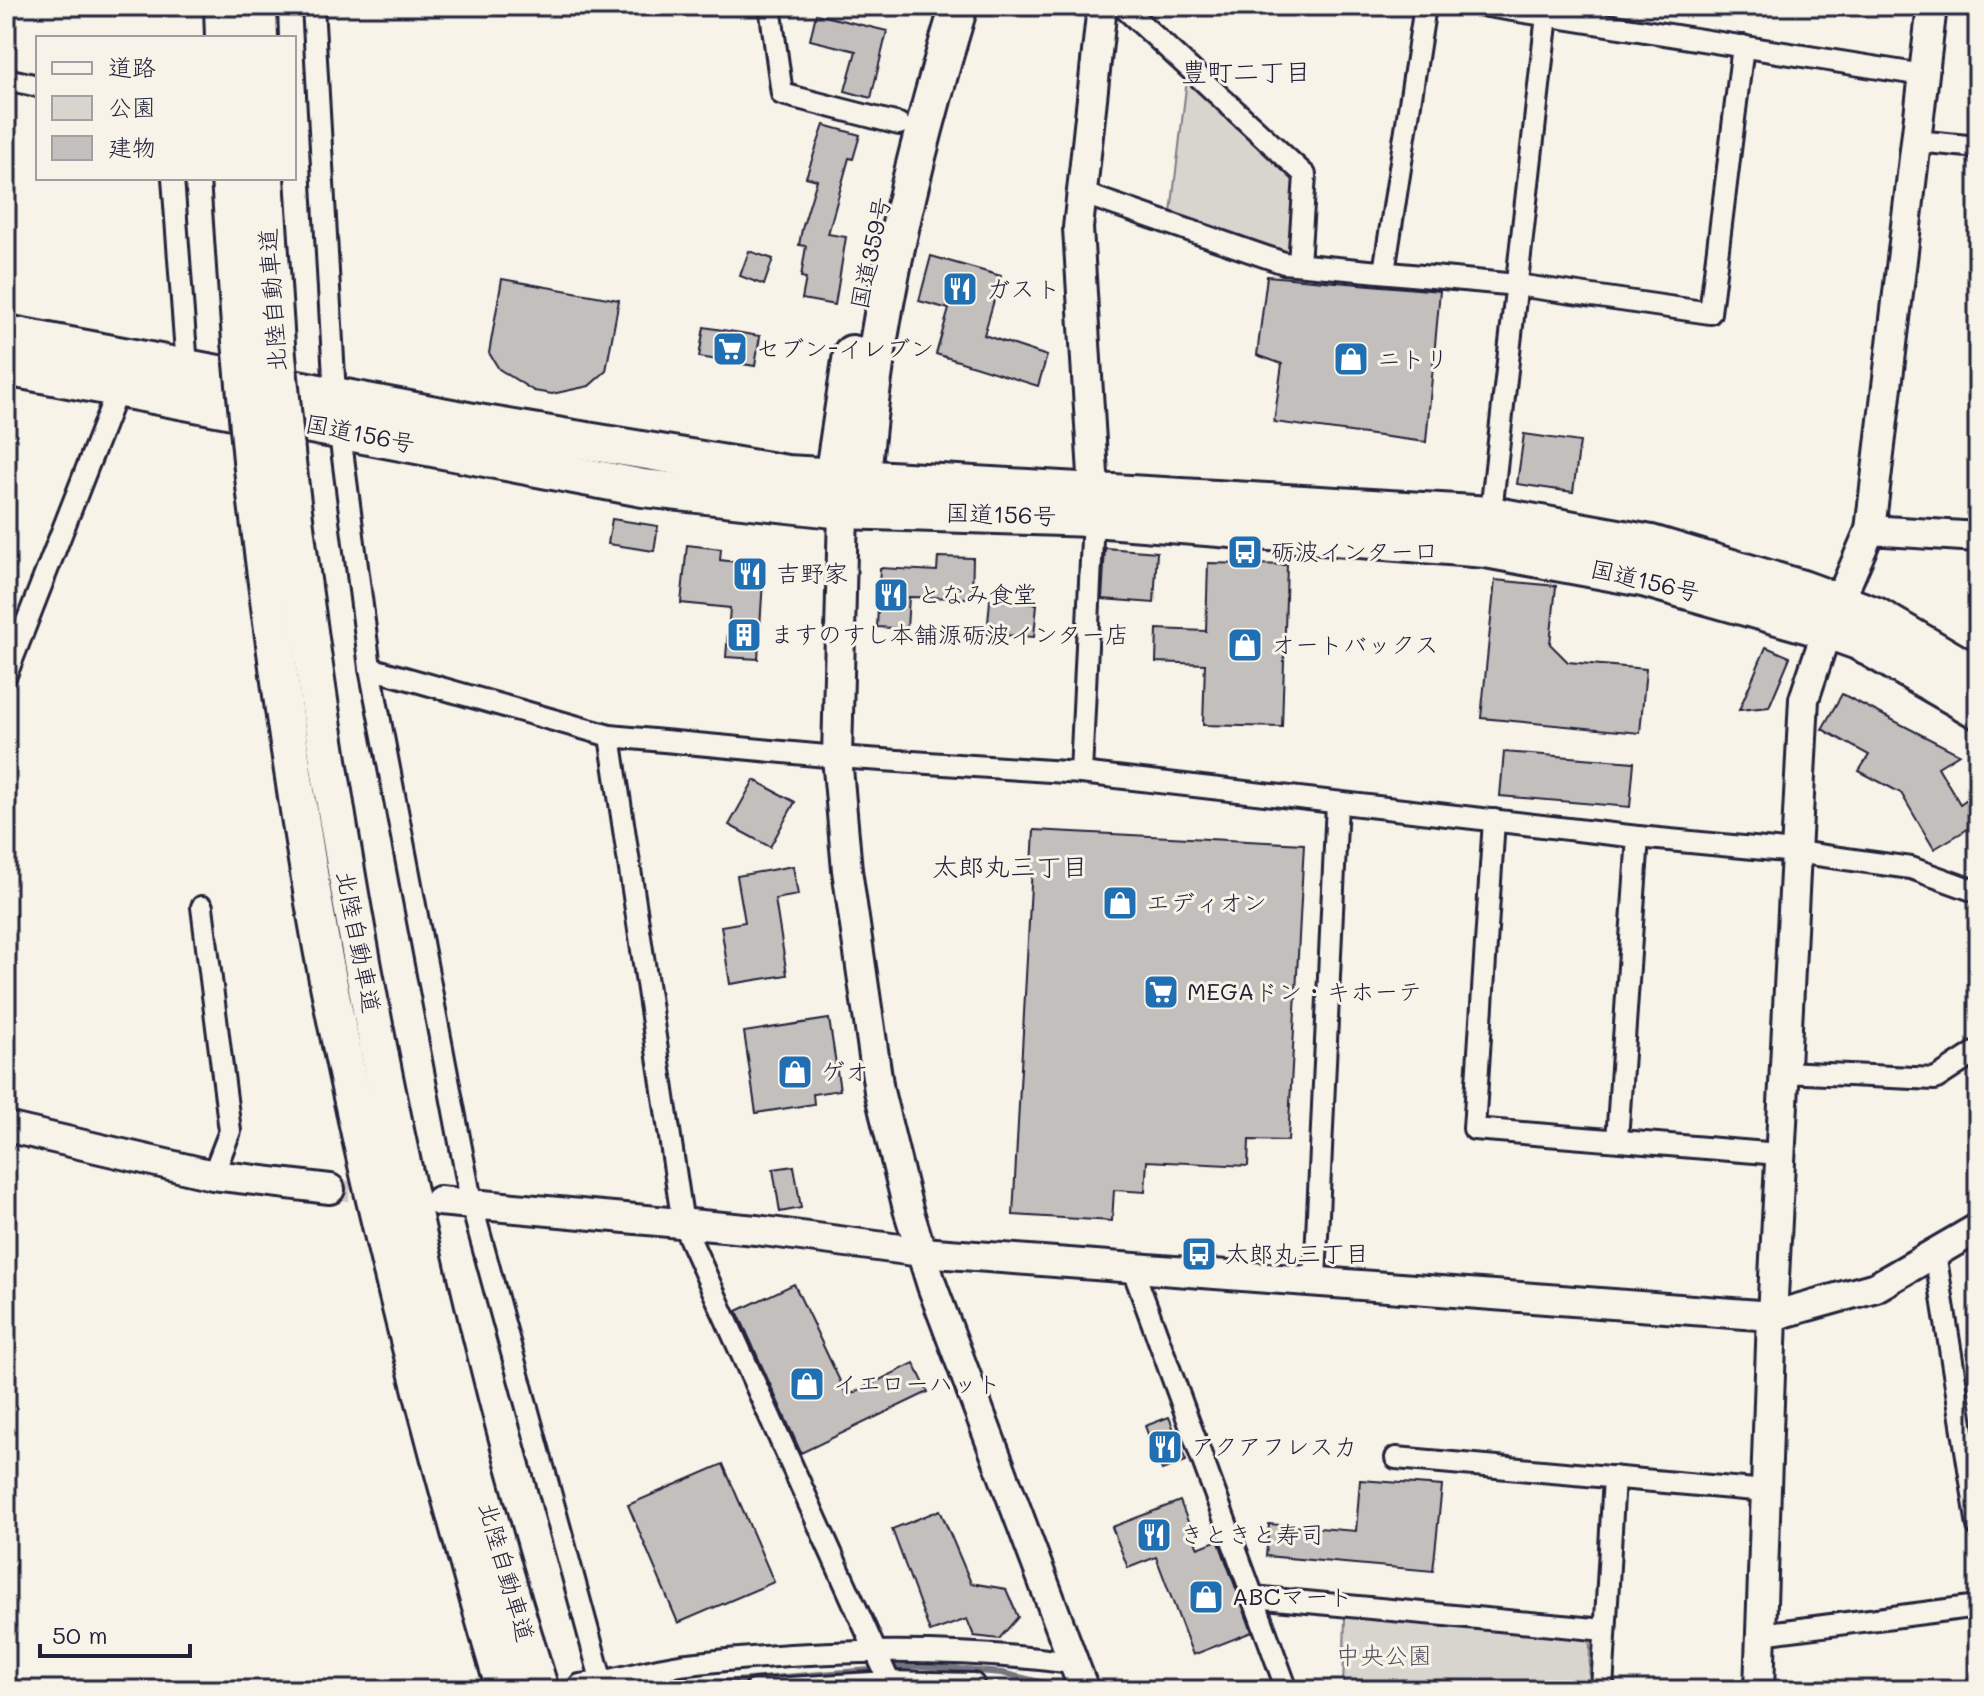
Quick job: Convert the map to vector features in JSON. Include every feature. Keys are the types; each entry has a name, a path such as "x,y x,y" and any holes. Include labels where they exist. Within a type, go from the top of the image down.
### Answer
{"highway":[{"path":"223,6 224,36"},
{"path":"258,6 259,36"},
{"name":"国道359号","path":"846,489 867,265 899,124 934,6"},
{"name":"国道359号","path":"846,489 883,302 923,130 959,6"},
{"name":"北陸自動車道","path":"230,180 259,343 294,787 349,1079 423,1396 505,1690"},
{"name":"北陸自動車道","path":"259,343 265,180"},
{"name":"国道156号","path":"6,334 123,373 187,367 337,412"},
{"name":"国道156号","path":"6,367 123,373 337,412 493,425 787,474 846,489 1488,532 1643,578 1833,616 1876,616 1978,676"},
{"name":"北陸自動車道","path":"269,461 387,1094 457,1389 540,1690"},
{"name":"国道156号","path":"1833,616 1858,641 1978,710"}],"street":[{"path":"313,6 337,412 370,668 472,1206 595,1686 685,1664 885,1672 973,1684"},
{"path":"770,6 782,94 899,124"},
{"path":"1081,773 1094,504 1078,228 1102,6"},
{"path":"1122,6 1305,175 1299,264"},
{"path":"1384,272 1425,6"},
{"path":"1487,6 1548,11 1923,75"},
{"path":"1759,1690 1779,1154 1804,699 1833,616 1870,530 1932,6"},
{"path":"1488,532 1548,11"},
{"path":"1081,193 1284,263 1517,285 1710,313 1743,46"},
{"path":"6,79 36,86"},
{"path":"1916,141 1978,147"},
{"path":"173,180 187,367"},
{"path":"6,675 123,373"},
{"path":"846,489 837,757 847,870 879,1091 922,1252 1084,1690"},
{"path":"1870,530 1978,537"},
{"path":"370,668 610,736 837,757 1081,773 1638,837 1796,852 1911,868 1978,892"},
{"path":"610,736 683,1224 885,1672"},
{"path":"1315,1279 1337,803"},
{"path":"1494,820 1474,1129 1779,1154"},
{"path":"1617,1140 1638,837"},
{"path":"202,907 230,1131 213,1175"},
{"path":"1784,1072 1935,1079 1978,1051"},
{"path":"7,1131 213,1175 330,1189"},
{"path":"439,1201 683,1224 922,1252 1315,1279 1772,1316 1876,1287 1978,1228"},
{"path":"1935,1253 1972,1441 1978,1526"},
{"path":"1132,1267 1287,1690"},
{"path":"1396,1458 1766,1491"},
{"path":"1602,1690 1614,1477"},
{"path":"1253,1597 1605,1630"},
{"path":"1761,1634 1978,1606"},
{"path":"755,1690 885,1672 936,1652 1072,1663"}],"green space":[{"path":"1187,79 1301,176 1294,258 1171,213"},
{"name":"中央公園","path":"1345,1617 1585,1638 1590,1644 1589,1690 1343,1690"}],"building":[{"path":"816,14 887,31 871,98 845,91 856,51 810,40"},
{"path":"824,125 860,135 853,159 849,158 828,234 846,237 835,305 802,299 806,278 801,277 806,246 799,245 817,180 806,177"},
{"path":"749,251 773,259 764,285 740,276"},
{"path":"931,256 1001,276 984,335 1047,356 1038,386 936,354 949,309 919,301"},
{"name":"ニトリ","path":"1267,276 1440,291 1426,442 1274,422 1282,364 1257,355"},
{"path":"502,279 619,300 606,371 589,386 552,394 534,391 499,369 489,353"},
{"path":"704,327 760,336 755,366 699,357"},
{"path":"1524,434 1580,442 1573,492 1517,484"},
{"path":"612,519 658,526 654,551 608,544"},
{"path":"687,545 721,549 720,560 764,565 758,659 726,657 730,608 681,603"},
{"path":"1105,548 1157,552 1154,603 1102,599"},
{"path":"938,557 973,558 972,598 909,597 907,629 877,627 880,568 937,571"},
{"name":"オートバックス","path":"1208,563 1287,565 1282,727 1203,725 1205,664 1156,662 1157,629 1206,631"},
{"path":"1495,580 1556,586 1550,644 1568,662 1646,669 1640,733 1481,718"},
{"path":"990,600 1037,604 1034,637 987,634"},
{"path":"1766,647 1790,657 1769,707 1739,710"},
{"path":"1842,694 1959,754 1938,767 1960,804 1970,797 1978,811 1978,823 1934,849 1901,793 1859,771 1869,755 1822,729"},
{"path":"1504,752 1634,762 1630,807 1500,796"},
{"path":"754,780 795,802 770,847 729,825"},
{"name":"MEGAドン・キホーテ","path":"1034,830 1304,844 1288,1141 1249,1140 1248,1166 1147,1161 1145,1192 1114,1190 1112,1221 1013,1215"},
{"path":"793,866 798,895 775,899 787,975 730,984 721,926 745,922 737,876"},
{"path":"829,1019 840,1090 813,1094 814,1104 756,1113 744,1032"},
{"path":"794,1166 801,1208 780,1212 773,1169"},
{"path":"794,1284 847,1396 914,1363 928,1392 801,1453 737,1311"},
{"path":"1169,1417 1186,1461 1162,1470 1145,1426"},
{"path":"723,1464 774,1582 678,1623 628,1505"},
{"path":"1360,1480 1442,1486 1433,1571 1266,1556 1269,1524 1356,1531"},
{"name":"ABCマート","path":"1180,1501 1198,1548 1218,1540 1252,1632 1193,1655 1156,1557 1128,1568 1112,1527"},
{"path":"940,1510 971,1583 1006,1589 1018,1617 999,1639 974,1636 967,1619 930,1632 892,1529"}],"waterway":[{"path":"625,1690 920,1666 1002,1673 1073,1690"}],"tunnel":[{"path":"330,1189 380,1194"},
{"path":"560,1690 580,1685"}],"place":[{"name":"ガスト","path":"960,289"},
{"name":"セブン-イレブン","path":"730,349"},
{"name":"ニトリ","path":"1351,359"},
{"name":"砺波インター口","path":"1245,552"},
{"name":"吉野家","path":"750,574"},
{"name":"となみ食堂","path":"891,595"},
{"name":"ますのすし本舗源砺波インター店","path":"744,635"},
{"name":"オートバックス","path":"1245,645"},
{"name":"エディオン","path":"1120,903"},
{"name":"MEGAドン・キホーテ","path":"1161,992"},
{"name":"ゲオ","path":"795,1072"},
{"name":"太郎丸三丁目","path":"1199,1254"},
{"name":"イエローハット","path":"807,1384"},
{"name":"アクアフレスカ","path":"1165,1447"},
{"name":"きときと寿司","path":"1154,1535"},
{"name":"ABCマート","path":"1206,1597"}],"district":[{"name":"豊町二丁目","path":"1246,72"},
{"name":"太郎丸三丁目","path":"1010,867"}]}
